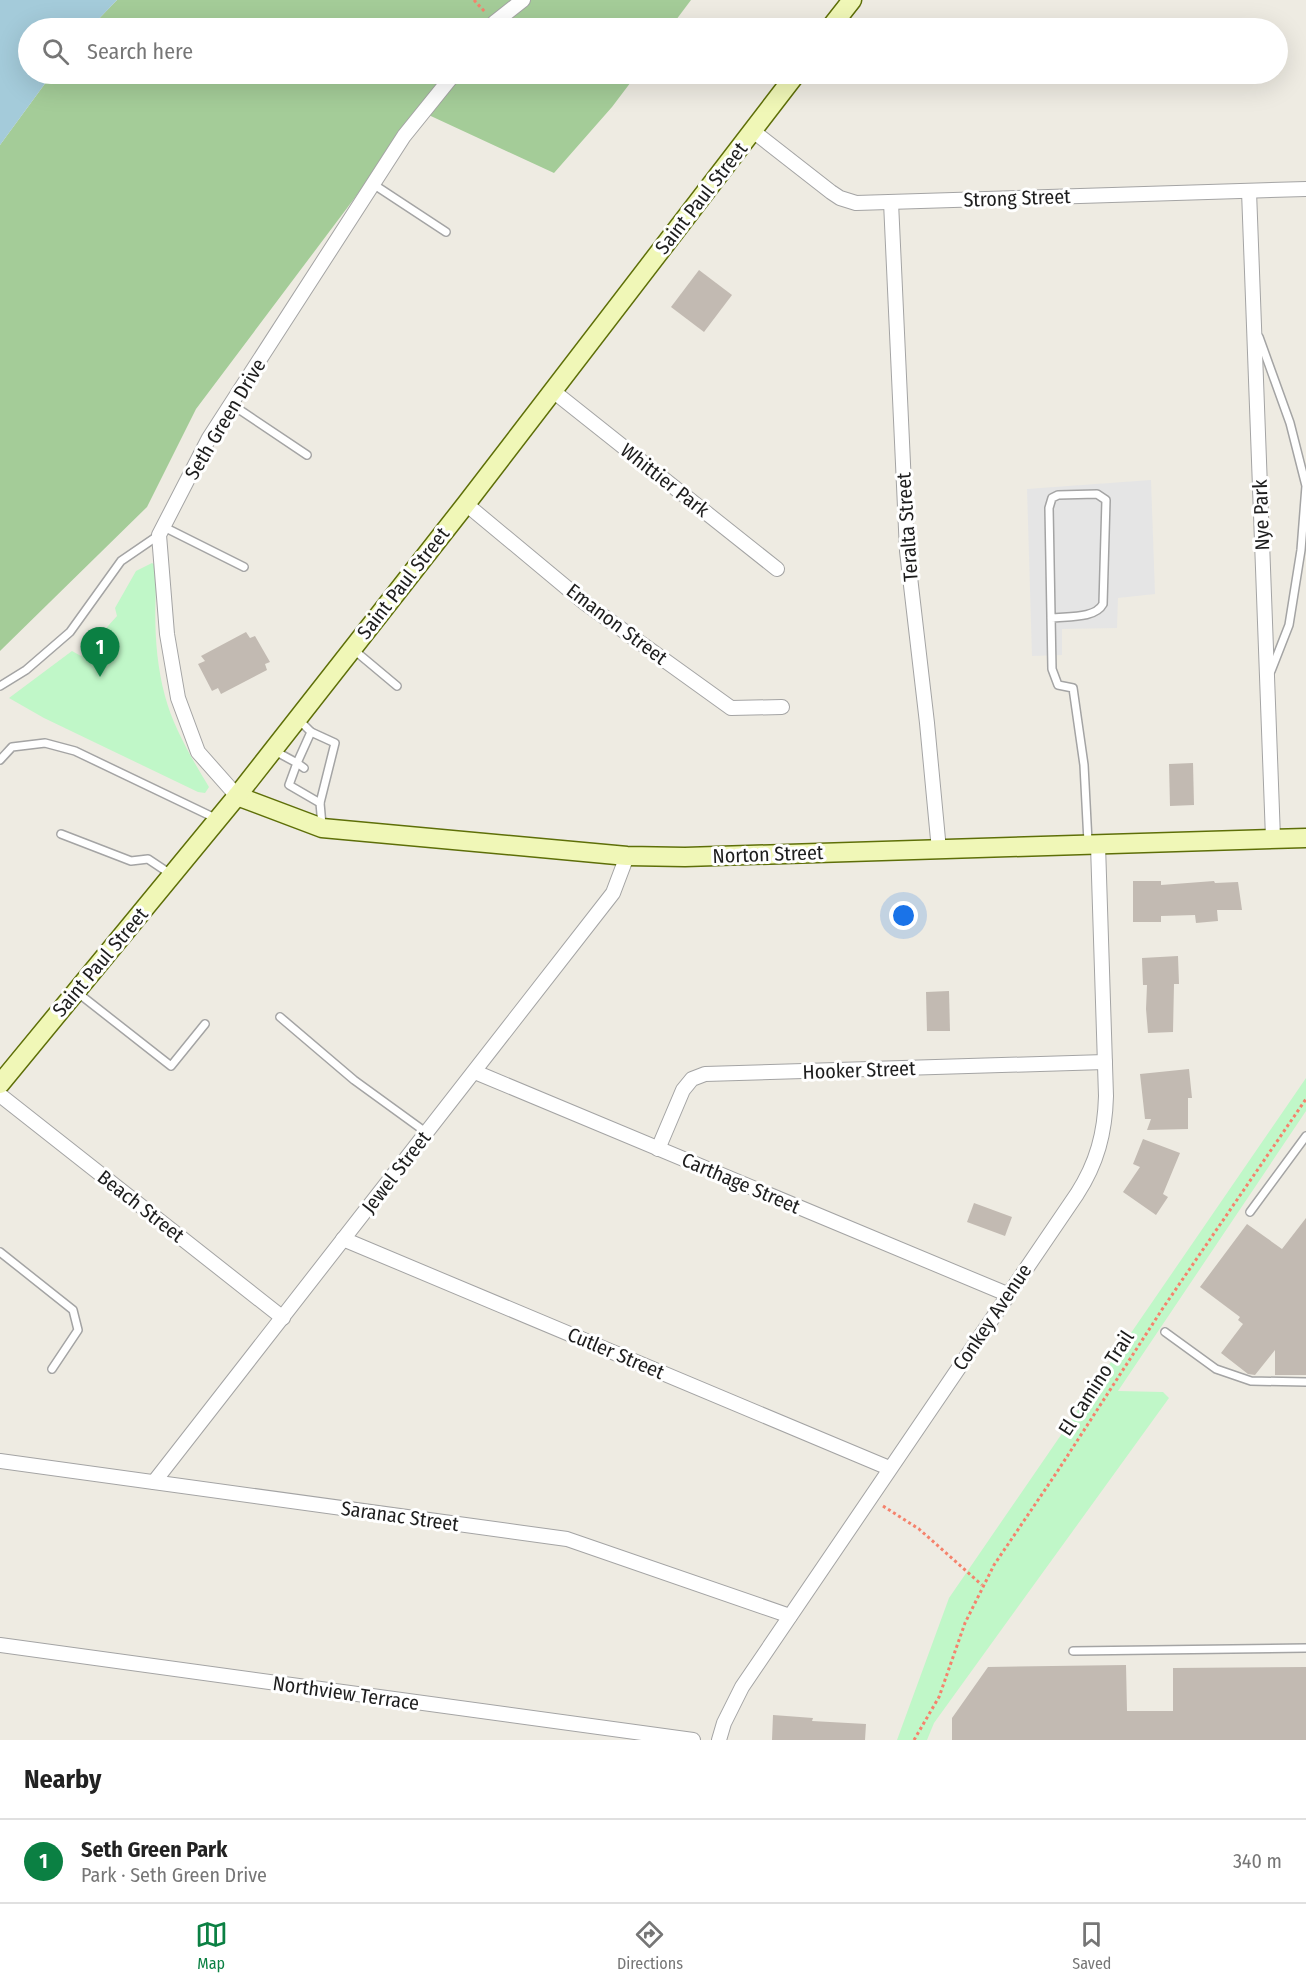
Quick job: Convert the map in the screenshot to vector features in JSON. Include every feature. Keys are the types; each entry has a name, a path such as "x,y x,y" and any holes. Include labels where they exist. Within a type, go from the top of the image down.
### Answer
{"main road":[{"path":"838,18 852,0"},
{"name":"Saint Paul Street","path":"0,1084 237,796 466,504 788,84"},
{"name":"Norton Street","path":"237,796 322,828 627,856 685,857 1306,838"}],"street":[{"path":"500,18 523,0"},
{"name":"Seth Green Drive","path":"161,530 209,438 404,136 445,84"},
{"name":"Strong Street","path":"753,130 840,198 856,203 1306,189"},
{"name":"Nye Park","path":"1249,191 1273,838"},
{"name":"Teralta Street","path":"891,202 907,551 939,849"},
{"name":"Whittier Park","path":"553,391 777,569"},
{"name":"Emanon Street","path":"466,504 585,603 731,708 782,707"},
{"path":"161,530 167,634 178,698 198,752 237,796"},
{"name":"Conkey Avenue","path":"719,1740 742,1687 1077,1194 1097,1157 1106,1114 1094,845"},
{"name":"Jewel Street","path":"154,1482 613,893 627,856"},
{"name":"Hooker Street","path":"658,1149 687,1083 705,1074 1105,1062"},
{"name":"Carthage Street","path":"475,1072 1007,1294"},
{"name":"Beach Street","path":"0,1095 283,1318"},
{"name":"Cutler Street","path":"343,1239 889,1468"},
{"name":"Saranac Street","path":"0,1461 567,1539 790,1616"},
{"name":"Northview Terrace","path":"0,1645 693,1740"}],"lane":[{"path":"373,184 446,232"},
{"path":"1254,324 1290,423 1306,486 1301,550 1289,625 1267,678"},
{"path":"231,404 307,455"},
{"path":"1051,618 1090,614 1100,610 1103,604 1106,500 1097,494 1058,495 1052,498 1049,508 1051,618 1052,669 1058,685 1073,688 1094,845"},
{"path":"0,686 26,670 70,632 121,561 161,530 244,567"},
{"path":"352,648 397,686"},
{"path":"297,718 311,732 335,743 322,782 320,803 322,828"},
{"path":"311,732 300,766 289,785 320,803"},
{"path":"0,760 12,747 45,743 65,748 217,819"},
{"path":"272,750 300,766"},
{"path":"61,834 131,861 148,859 172,875"},
{"path":"76,991 171,1066 205,1024"},
{"path":"280,1017 354,1080 427,1133"},
{"path":"1250,1212 1306,1136"},
{"path":"0,1252 73,1310 78,1330 52,1369"},
{"path":"1165,1332 1216,1369 1251,1381 1306,1382"},
{"path":"1073,1651 1306,1648"}],"path":[{"name":"El Camino Trail","path":"914,1740 939,1697 964,1623 982,1585 1163,1308 1306,1099"},
{"path":"868,1499 919,1529 982,1585"}],"green space":[{"path":"117,0 691,0 678,18 100,18"},
{"path":"45,84 629,84 554,173 420,111 196,409 147,507 0,651 0,145"},
{"path":"152,563 157,572 156,634 161,681 168,708 178,731 209,787 205,793 198,792 44,718 9,698 72,651 81,656 117,616 115,608 136,571"},
{"path":"1306,1078 1306,1111 1118,1391 1163,1392 1169,1398 934,1723 927,1740 897,1740 949,1598"}],"shaded area":[{"path":"1151,480 1155,594 1118,598 1117,628 1062,629 1062,655 1032,656 1027,489"}],"water":[{"path":"0,0 117,0 100,18 18,18 18,84 45,84 0,145"}],"building":[{"path":"699,270 732,295 704,332 671,307"},
{"path":"246,632 250,638 255,636 270,662 265,664 267,670 221,694 218,688 212,691 198,664 205,661 201,656"},
{"path":"1193,763 1194,805 1170,806 1169,764"},
{"path":"1133,881 1161,881 1161,885 1214,881 1215,883 1238,882 1242,910 1217,910 1218,921 1196,923 1195,915 1161,916 1161,922 1133,922"},
{"path":"1178,956 1179,984 1174,984 1173,1032 1148,1033 1147,985 1143,985 1142,958"},
{"path":"949,991 950,1031 927,1031 926,992"},
{"path":"1189,1069 1192,1098 1188,1098 1188,1129 1147,1130 1151,1119 1145,1119 1140,1074"},
{"path":"1143,1139 1180,1153 1163,1194 1168,1197 1156,1215 1123,1192 1140,1167 1133,1164"},
{"path":"974,1203 1012,1217 1005,1236 967,1222"},
{"path":"1306,1218 1306,1375 1275,1375 1275,1350 1255,1375 1248,1374 1221,1353 1243,1324 1238,1320 1240,1317 1200,1287 1247,1224 1282,1249"},
{"path":"1126,1665 1127,1711 1173,1711 1173,1668 1306,1667 1306,1740 952,1740 952,1718 988,1667"},
{"path":"773,1715 813,1718 812,1721 866,1724 865,1740 772,1740"}],"place":[{"name":"Seth Green Park","path":"100,677"}]}
